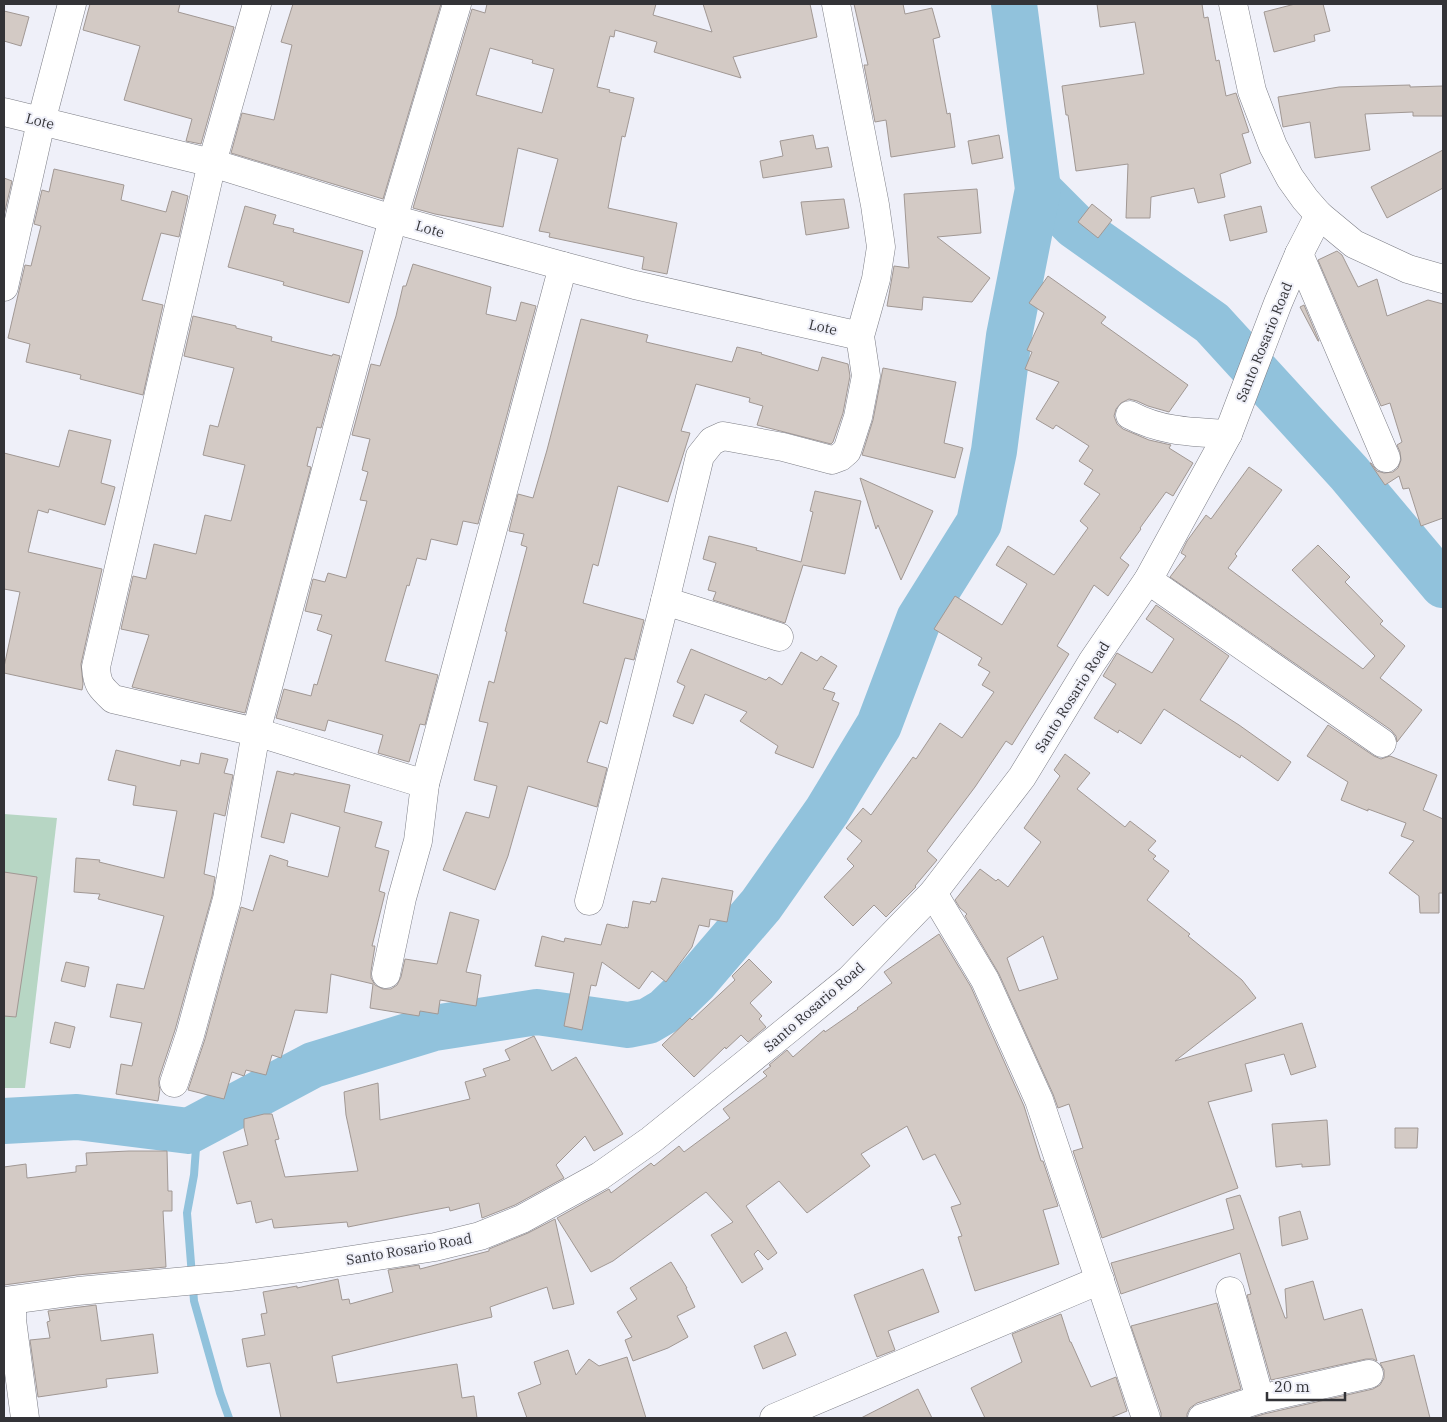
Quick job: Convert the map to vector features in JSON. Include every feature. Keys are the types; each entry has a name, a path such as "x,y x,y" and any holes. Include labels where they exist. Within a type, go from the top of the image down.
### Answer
{"street":[{"path":"4,287 41,122 72,4"},
{"path":"256,4 212,163 96,667 97,680 103,690 113,699 256,732 424,784"},
{"path":"174,1082 190,1035 227,899 256,732 393,219 456,4"},
{"path":"589,900 666,602 700,456 712,441 723,436 783,447 832,460 840,457 847,451 858,417 866,376 860,336 876,279 881,247 875,205 836,4"},
{"path":"1233,4 1252,91 1273,146 1290,178 1305,199 1319,215 1354,244 1408,269 1443,279"},
{"name":"Lote","path":"4,112 212,163 393,219 635,285 860,336"},
{"name":"Santo Rosario Road","path":"8,1301 78,1291 151,1286 300,1268 444,1245 480,1236 522,1219 600,1176 651,1140 850,979 933,893 1022,777 1092,662 1148,580 1228,434 1278,303 1299,254 1319,215"},
{"path":"1299,254 1386,458"},
{"path":"386,974 402,898 418,841 424,784 563,266"},
{"path":"1130,415 1164,429 1228,434"},
{"path":"1148,580 1382,743"},
{"path":"666,602 779,637"},
{"path":"933,893 986,980 1039,1100 1146,1418"},
{"path":"774,1418 1100,1280"},
{"path":"1230,1291 1260,1399"},
{"path":"8,1301 25,1418"},
{"path":"1206,1418 1260,1399 1368,1374"}],"green space":[{"path":"4,814 57,818 25,1088 4,1088"}],"building":[{"path":"90,4 180,4 178,12 234,27 201,144 186,141 192,119 124,100 140,46 83,30"},
{"path":"293,4 441,4 383,199 231,153 242,113 274,120 292,45 281,42"},
{"path":"487,4 656,4 653,15 712,32 703,4 810,4 817,37 733,57 741,78 654,52 657,42 615,30 614,37 610,36 597,87 634,98 625,137 622,136 608,208 677,223 667,274 642,269 644,257 549,237 550,233 539,231 558,159 518,148 503,227 413,208 472,9 485,13","holes":["490,48 533,60 532,63 554,69 542,113 476,95"]},
{"path":"854,4 903,4 905,14 932,8 940,37 933,39 947,114 950,113 955,147 891,157 886,120 875,122 864,65 868,65"},
{"path":"1097,4 1202,4 1204,18 1208,17 1216,61 1219,60 1226,96 1236,93 1249,132 1242,134 1251,163 1220,174 1225,197 1198,203 1194,188 1151,197 1150,218 1126,218 1128,164 1076,171 1062,86 1144,74 1135,22 1100,27"},
{"path":"1295,4 1323,4 1330,31 1314,35 1315,41 1274,52 1264,12"},
{"path":"4,11 29,17 21,46 4,41"},
{"path":"1410,85 1410,87 1443,86 1443,116 1413,116 1413,112 1365,114 1370,150 1315,158 1310,122 1283,127 1278,97 1339,87"},
{"path":"813,135 816,149 828,147 832,167 763,178 760,161 783,156 780,141"},
{"path":"999,135 1003,158 972,164 968,141"},
{"path":"1443,150 1443,188 1387,218 1371,187"},
{"path":"54,169 124,185 121,200 166,212 172,191 188,196 179,237 161,233 142,300 163,305 143,395 80,379 81,375 26,362 30,344 8,338 25,265 31,266 41,226 34,224 42,190 49,192"},
{"path":"4,178 12,181 4,215"},
{"path":"977,189 981,233 937,237 990,278 972,302 923,297 922,310 887,306 894,266 909,268 904,194"},
{"path":"844,199 849,228 806,235 801,202"},
{"path":"1092,204 1112,220 1098,238 1078,222"},
{"path":"245,206 276,215 273,224 294,229 293,232 363,251 349,303 283,285 284,282 228,267"},
{"path":"1261,206 1267,232 1230,241 1224,215"},
{"path":"1337,251 1342,255 1358,287 1377,279 1387,316 1428,300 1443,304 1443,518 1421,526 1409,488 1403,489 1399,476 1385,485 1370,463 1377,471 1384,473 1393,472 1398,468 1401,460 1397,445 1402,442 1390,403 1381,406 1318,260"},
{"path":"413,264 491,287 486,314 516,321 521,302 536,306 478,524 463,521 457,545 431,539 426,560 417,558 409,586 407,585 385,661 438,675 425,725 420,724 409,762 378,753 383,735 328,720 325,731 276,718 284,689 311,696 314,684 317,685 332,635 317,630 322,615 305,611 313,579 325,582 328,573 346,578 367,501 360,500 368,472 362,470 370,439 352,435 371,364 380,366 396,316 403,286 406,286"},
{"path":"1048,276 1106,317 1101,323 1188,385 1169,412 1129,399 1121,403 1116,409 1114,416 1117,424 1123,429 1149,440 1171,445 1169,448 1193,463 1173,496 1166,492 1120,558 1129,565 1108,596 1094,585 1057,646 1069,654 1012,745 1006,741 975,787 927,851 937,860 916,887 886,917 874,905 853,926 824,897 854,866 847,859 862,841 846,828 863,808 871,815 913,757 916,759 940,723 962,738 994,692 982,685 990,672 978,665 982,658 934,629 955,596 1002,625 1027,584 996,565 1008,546 1054,575 1088,528 1080,521 1100,494 1084,484 1093,470 1079,461 1089,446 1056,425 1053,429 1036,419 1059,382 1025,369 1032,352 1027,350 1044,313 1029,303"},
{"path":"1304,305 1319,341 1300,307"},
{"path":"193,316 272,337 271,341 332,356 333,354 340,356 321,428 317,427 307,466 311,467 245,713 132,687 149,635 121,629 133,576 146,579 154,544 196,554 205,515 231,521 245,465 203,455 210,425 218,427 234,368 184,356"},
{"path":"581,319 648,335 646,342 732,362 737,347 818,371 822,357 848,364 850,376 843,413 831,444 757,425 763,406 749,402 750,398 696,384 681,431 690,433 668,502 618,486 598,566 593,564 583,603 644,620 634,660 625,658 607,724 600,721 587,762 607,768 597,807 528,786 508,856 495,890 443,870 466,812 489,818 497,786 474,780 488,723 479,721 489,681 494,683 507,632 505,631 527,547 521,545 524,534 509,531 518,494 533,498"},
{"path":"883,368 956,382 944,443 963,448 955,478 862,455 873,420"},
{"path":"69,430 111,440 101,483 115,487 105,525 49,509 48,513 38,510 28,552 102,569 81,664 82,690 4,673 20,592 4,589 4,453 59,467"},
{"path":"1249,467 1282,490 1235,554 1237,556 1228,568 1363,669 1375,656 1292,570 1318,545 1350,577 1345,582 1383,621 1380,624 1405,646 1380,678 1422,710 1397,742 1396,736 1391,730 1170,577 1186,556 1181,553 1187,541 1206,515 1211,519"},
{"path":"860,478 933,511 901,580 878,525 876,529"},
{"path":"815,491 861,501 845,574 803,565 785,623 713,600 716,592 708,590 716,563 703,559 709,536 757,548 756,550 801,562 813,512 810,511"},
{"path":"1156,605 1229,656 1200,700 1291,762 1278,781 1241,755 1240,758 1164,709 1141,744 1119,730 1118,733 1094,718 1116,684 1103,676 1117,653 1152,673 1174,639 1146,619"},
{"path":"691,649 766,680 769,677 782,685 801,652 817,661 821,656 837,666 823,689 835,693 832,700 839,703 813,768 775,753 778,746 740,721 747,712 705,694 693,724 673,716 685,686 677,682"},
{"path":"1328,725 1374,756 1381,759 1390,756 1437,775 1423,810 1443,819 1443,893 1439,893 1439,913 1420,913 1419,896 1389,873 1414,841 1401,836 1406,823 1341,800 1348,782 1307,756"},
{"path":"116,750 180,766 181,760 199,764 201,753 228,759 224,773 233,775 225,816 214,813 204,874 215,877 212,896 175,1030 159,1078 158,1101 116,1094 121,1064 132,1066 142,1023 110,1017 117,984 144,989 164,916 98,899 100,894 74,892 76,858 100,860 99,862 164,878 177,811 133,805 136,786 108,780"},
{"path":"1065,754 1090,773 1077,789 1125,827 1130,821 1156,841 1148,850 1156,856 1153,859 1169,871 1147,900 1190,934 1188,936 1242,980 1256,998 1175,1061 1302,1023 1316,1067 1291,1075 1284,1054 1245,1064 1252,1091 1208,1102 1238,1188 1102,1238 1073,1151 1083,1148 1069,1104 1058,1108 999,974 965,916 967,914 955,900 980,869 1008,887 1041,842 1024,828 1060,776 1054,770","holes":["1043,936 1058,979 1019,991 1007,958"]},
{"path":"277,771 350,785 344,812 382,822 375,847 389,851 379,891 385,893 372,946 375,946 371,978 375,985 383,989 391,989 397,985 405,959 437,964 450,912 479,920 466,972 481,975 476,1006 440,1000 438,1014 420,1011 419,1016 370,1008 373,984 331,974 327,1013 295,1010 281,1058 272,1055 266,1075 246,1070 244,1076 232,1072 224,1099 188,1090 205,1039 241,907 253,911 270,855 288,861 287,866 328,877 340,827 291,813 284,843 261,837"},
{"path":"4,872 37,877 16,1017 4,1016"},
{"path":"662,878 733,891 727,922 710,919 709,927 699,925 692,947 666,982 652,971 639,989 602,962 596,986 591,985 582,1030 564,1026 574,973 535,966 542,936 564,942 565,938 601,945 607,924 628,928 633,901 650,904 651,901 656,902"},
{"path":"939,934 971,987 1024,1106 1041,1161 1043,1161 1058,1206 1043,1210 1059,1264 975,1291 958,1237 962,1236 951,1207 961,1204 935,1154 923,1160 907,1126 861,1154 870,1166 807,1213 779,1181 746,1206 777,1253 768,1260 758,1250 754,1254 763,1269 742,1283 711,1235 733,1222 706,1192 613,1261 591,1272 557,1218 609,1189 611,1193 651,1163 654,1166 679,1146 684,1152 730,1118 723,1109 767,1076 763,1072 771,1066 769,1065 787,1050 793,1057 824,1030 825,1032 892,983 884,972"},
{"path":"749,959 772,982 750,1003 762,1016 759,1019 766,1027 748,1042 741,1035 726,1049 725,1047 694,1077 662,1045 690,1018 692,1020 735,980 732,976"},
{"path":"66,962 89,967 85,987 61,981"},
{"path":"55,1022 75,1027 70,1048 50,1043"},
{"path":"534,1036 552,1071 576,1057 623,1134 594,1151 585,1136 556,1165 564,1178 515,1205 482,1218 479,1203 450,1211 449,1207 348,1227 347,1222 274,1228 272,1219 256,1223 251,1201 237,1204 223,1152 248,1145 244,1119 272,1114 279,1139 275,1140 285,1177 358,1171 346,1115 344,1092 378,1083 380,1120 470,1099 465,1082 486,1076 483,1069 510,1060 505,1050"},
{"path":"1327,1120 1330,1165 1302,1167 1302,1164 1276,1167 1272,1124"},
{"path":"1395,1128 1418,1128 1417,1148 1395,1148"},
{"path":"167,1151 168,1191 172,1191 172,1211 163,1211 166,1267 77,1275 4,1285 4,1167 26,1164 27,1178 76,1172 76,1166 87,1165 86,1153"},
{"path":"1240,1195 1285,1318 1287,1318 1285,1289 1313,1281 1324,1320 1362,1309 1377,1361 1366,1359 1271,1380 1247,1295 1251,1294 1240,1253 1121,1294 1111,1263 1234,1229 1226,1199"},
{"path":"1300,1211 1308,1239 1282,1246 1279,1217"},
{"path":"555,1219 574,1304 553,1309 547,1287 490,1307 492,1317 332,1356 337,1383 457,1364 462,1398 474,1396 477,1418 281,1418 270,1363 247,1367 242,1339 265,1335 261,1314 267,1313 263,1292 297,1286 297,1288 338,1279 342,1300 349,1299 350,1304 393,1292 388,1270 419,1265 420,1269 489,1251 489,1249 528,1233"},
{"path":"671,1262 687,1288 695,1307 677,1316 688,1337 668,1348 633,1361 625,1340 632,1337 617,1312 637,1299 630,1288"},
{"path":"923,1269 939,1312 888,1331 895,1350 877,1357 854,1295"},
{"path":"1217,1303 1241,1389 1197,1403 1190,1408 1187,1418 1161,1418 1161,1413 1131,1326"},
{"path":"96,1305 101,1341 153,1334 158,1373 106,1379 107,1387 38,1397 30,1340 50,1338 47,1322 50,1321 48,1311"},
{"path":"1061,1314 1070,1342 1091,1387 1116,1377 1127,1411 1110,1418 985,1418 971,1388 1022,1362 1012,1334"},
{"path":"786,1332 796,1355 763,1369 754,1346"},
{"path":"568,1350 576,1375 589,1359 599,1366 627,1357 646,1418 527,1418 518,1393 541,1384 534,1362"},
{"path":"1414,1355 1430,1418 1251,1418 1373,1389 1380,1385 1384,1378 1384,1370 1380,1363"},
{"path":"918,1389 932,1418 861,1418"}],"waterway":[{"path":"4,1121 77,1117 189,1131 313,1065 434,1028 537,1012 628,1025 648,1021 665,1011 695,982 761,905 827,811 879,725 919,619 979,523 994,451 1009,336 1038,189 1014,4"},
{"path":"1038,189 1075,226 1212,323 1349,473 1443,585"},
{"path":"189,1131 195,1132 196,1148 194,1175 187,1213 194,1301 229,1418"}]}
